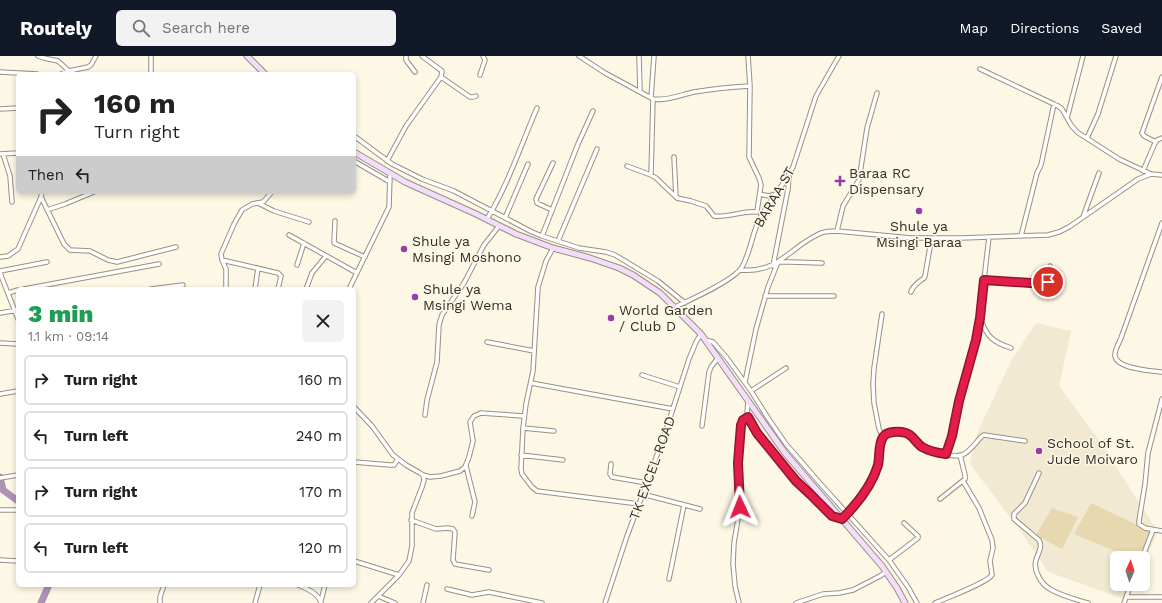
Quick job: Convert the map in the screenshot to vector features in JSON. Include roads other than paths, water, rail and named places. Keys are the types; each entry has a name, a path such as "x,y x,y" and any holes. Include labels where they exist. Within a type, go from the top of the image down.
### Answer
{"main road":[{"path":"247,56 263,72"},
{"path":"356,153 390,174 422,190 533,241 590,258 626,271 645,282 660,294 675,307 706,340 785,453 870,551 886,572 905,603"}],"street":[{"path":"38,56 58,61 69,71 88,67 91,65 96,56"},
{"path":"151,56 151,72"},
{"path":"406,56 406,60 415,72"},
{"path":"387,160 406,126 441,78 442,71 422,56"},
{"path":"480,76 485,60 483,56"},
{"path":"579,56 652,98 662,100 688,93 726,87 750,86"},
{"path":"639,56 640,91"},
{"path":"651,174 654,56"},
{"path":"748,56 750,86 749,153 750,160 760,182 760,194 757,211"},
{"name":"BARAA ST","path":"740,270 744,263 757,223 793,167 816,96 839,56"},
{"path":"1066,118 1083,56"},
{"path":"1087,138 1098,114 1116,56"},
{"path":"589,57 589,63"},
{"path":"980,69 1062,109 1066,118 1074,128 1119,159 1151,174 1162,175"},
{"path":"0,72 16,73"},
{"path":"1156,142 1144,136 1142,133 1162,77"},
{"path":"441,78 470,97 476,96"},
{"path":"837,231 843,206 859,180 866,128 877,93"},
{"path":"1021,236 1042,159 1054,104"},
{"path":"0,109 16,108"},
{"path":"487,219 511,171 537,108"},
{"path":"542,236 578,144 593,111"},
{"path":"356,137 387,160 417,177 454,191 542,236 588,250 606,252 615,255 658,281 685,302"},
{"path":"1143,171 1156,142 1162,138"},
{"path":"558,241 597,149"},
{"path":"12,202 10,176 2,154 16,153"},
{"path":"674,157 676,197"},
{"path":"356,162 390,182"},
{"path":"552,210 536,202 553,163"},
{"path":"505,218 528,164"},
{"path":"627,166 651,174 660,180 676,197 706,206 713,215 716,216 757,211 762,214"},
{"path":"1083,218 1099,173"},
{"path":"350,287 389,207 390,174"},
{"path":"675,307 734,276 740,270 754,270 773,266 820,234 837,231 911,238 927,238 1055,234 1083,218 1138,180 1151,174"},
{"path":"773,266 788,189 789,175"},
{"path":"0,257 8,256 18,249 42,194"},
{"path":"47,210 89,194"},
{"path":"226,287 226,269 222,260 222,251 239,214 242,210 249,206 263,202 270,194"},
{"path":"760,194 769,196 776,194"},
{"path":"41,197 64,244 70,250 90,251 108,260 117,262 176,247"},
{"path":"258,203 274,211 309,222"},
{"path":"335,221 334,243 365,257"},
{"path":"1162,223 1122,338 1116,350 1115,357 1125,366 1162,372"},
{"path":"425,415 427,400 437,362 439,325 442,315 464,283 484,245 499,226"},
{"path":"289,235 357,273"},
{"path":"946,454 975,345 980,318 989,237"},
{"path":"911,292 915,284 925,276 930,247 930,242 927,238"},
{"path":"1157,238 1162,239"},
{"path":"297,265 304,243"},
{"path":"553,248 546,260 538,287 531,383 524,416 521,455 522,474 532,487 538,491 639,504"},
{"path":"307,287 312,273 326,256"},
{"path":"222,260 280,274 281,278 279,287"},
{"path":"0,313 16,311 0,272 47,262"},
{"path":"778,262 822,263"},
{"path":"745,382 753,340 765,296 778,262"},
{"path":"35,287 160,264"},
{"path":"984,280 1047,284 1050,266"},
{"path":"255,287 258,268"},
{"path":"0,286 5,285"},
{"path":"167,287 183,285"},
{"path":"8,293 16,291"},
{"path":"765,296 834,296"},
{"path":"748,401 748,417 757,433 796,481 832,516 842,519 857,502 871,481 878,466 883,437 878,424 873,387 874,368 882,314"},
{"path":"980,318 985,330 995,342 1011,348"},
{"name":"TK EXCEL ROAD","path":"605,603 692,350 701,334"},
{"path":"706,340 713,342 721,350 745,382 786,444 889,560 917,603"},
{"path":"487,342 534,351"},
{"path":"0,343 16,344"},
{"path":"702,426 709,372 718,358"},
{"path":"751,391 786,368"},
{"path":"642,375 680,387"},
{"path":"531,383 673,408"},
{"path":"0,394 16,391"},
{"path":"1162,399 1148,453 1139,521 1141,526 1162,532"},
{"path":"356,409 372,426 398,460 422,475 430,477 460,472 466,466 473,441 470,423 475,414 481,412 524,416"},
{"path":"739,603 735,586 733,559 740,507 738,463 741,425 743,420 748,417"},
{"path":"523,428 554,431"},
{"path":"883,437 889,433 908,433 921,446 954,456 967,452 984,435 1025,441"},
{"path":"521,455 563,460"},
{"path":"940,499 963,481 965,475 960,455"},
{"path":"356,462 392,465 398,460"},
{"path":"611,464 610,474 612,477 647,482"},
{"path":"466,466 475,502 472,516"},
{"path":"1039,473 1025,503 1014,514 1014,519 1041,542 1041,547 1035,563 1036,572 1043,583 1049,589 1088,603"},
{"path":"0,478 16,475"},
{"path":"371,603 399,575 411,557 411,520 423,483 422,475"},
{"path":"935,603 980,584 989,579 992,575 990,561 993,548 992,540 979,508 963,481"},
{"path":"642,494 700,510"},
{"path":"669,579 684,505"},
{"path":"0,510 16,510"},
{"path":"411,520 436,529 453,529 455,532 454,564 489,570"},
{"path":"889,560 918,538 918,536 904,523"},
{"path":"1145,551 1153,530"},
{"path":"0,560 16,560"},
{"path":"356,562 399,575"},
{"path":"796,603 823,594 853,590 886,572"},
{"path":"423,603 427,586"},
{"path":"160,603 160,597 163,587"},
{"path":"255,603 259,587"},
{"path":"302,587 309,590 321,602"},
{"path":"321,602 324,587"},
{"path":"447,590 472,595 488,592 542,603"},
{"path":"1124,603 1128,591"},
{"path":"378,596 395,603"},
{"path":"1126,597 1162,597"}],"waterway":[{"path":"0,477 3,490 16,500"},
{"path":"41,603 48,587"}],"place":[{"name":"Baraa RC Dispensary","path":"840,181"},
{"name":"Shule ya Msingi Baraa","path":"919,211"},
{"name":"Shule ya Msingi Moshono","path":"404,249"},
{"name":"Shule ya Msingi Wema","path":"415,297"},
{"name":"World Garden / Club D","path":"611,318"},
{"name":"School of St. Jude Moivaro","path":"1039,451"}]}
